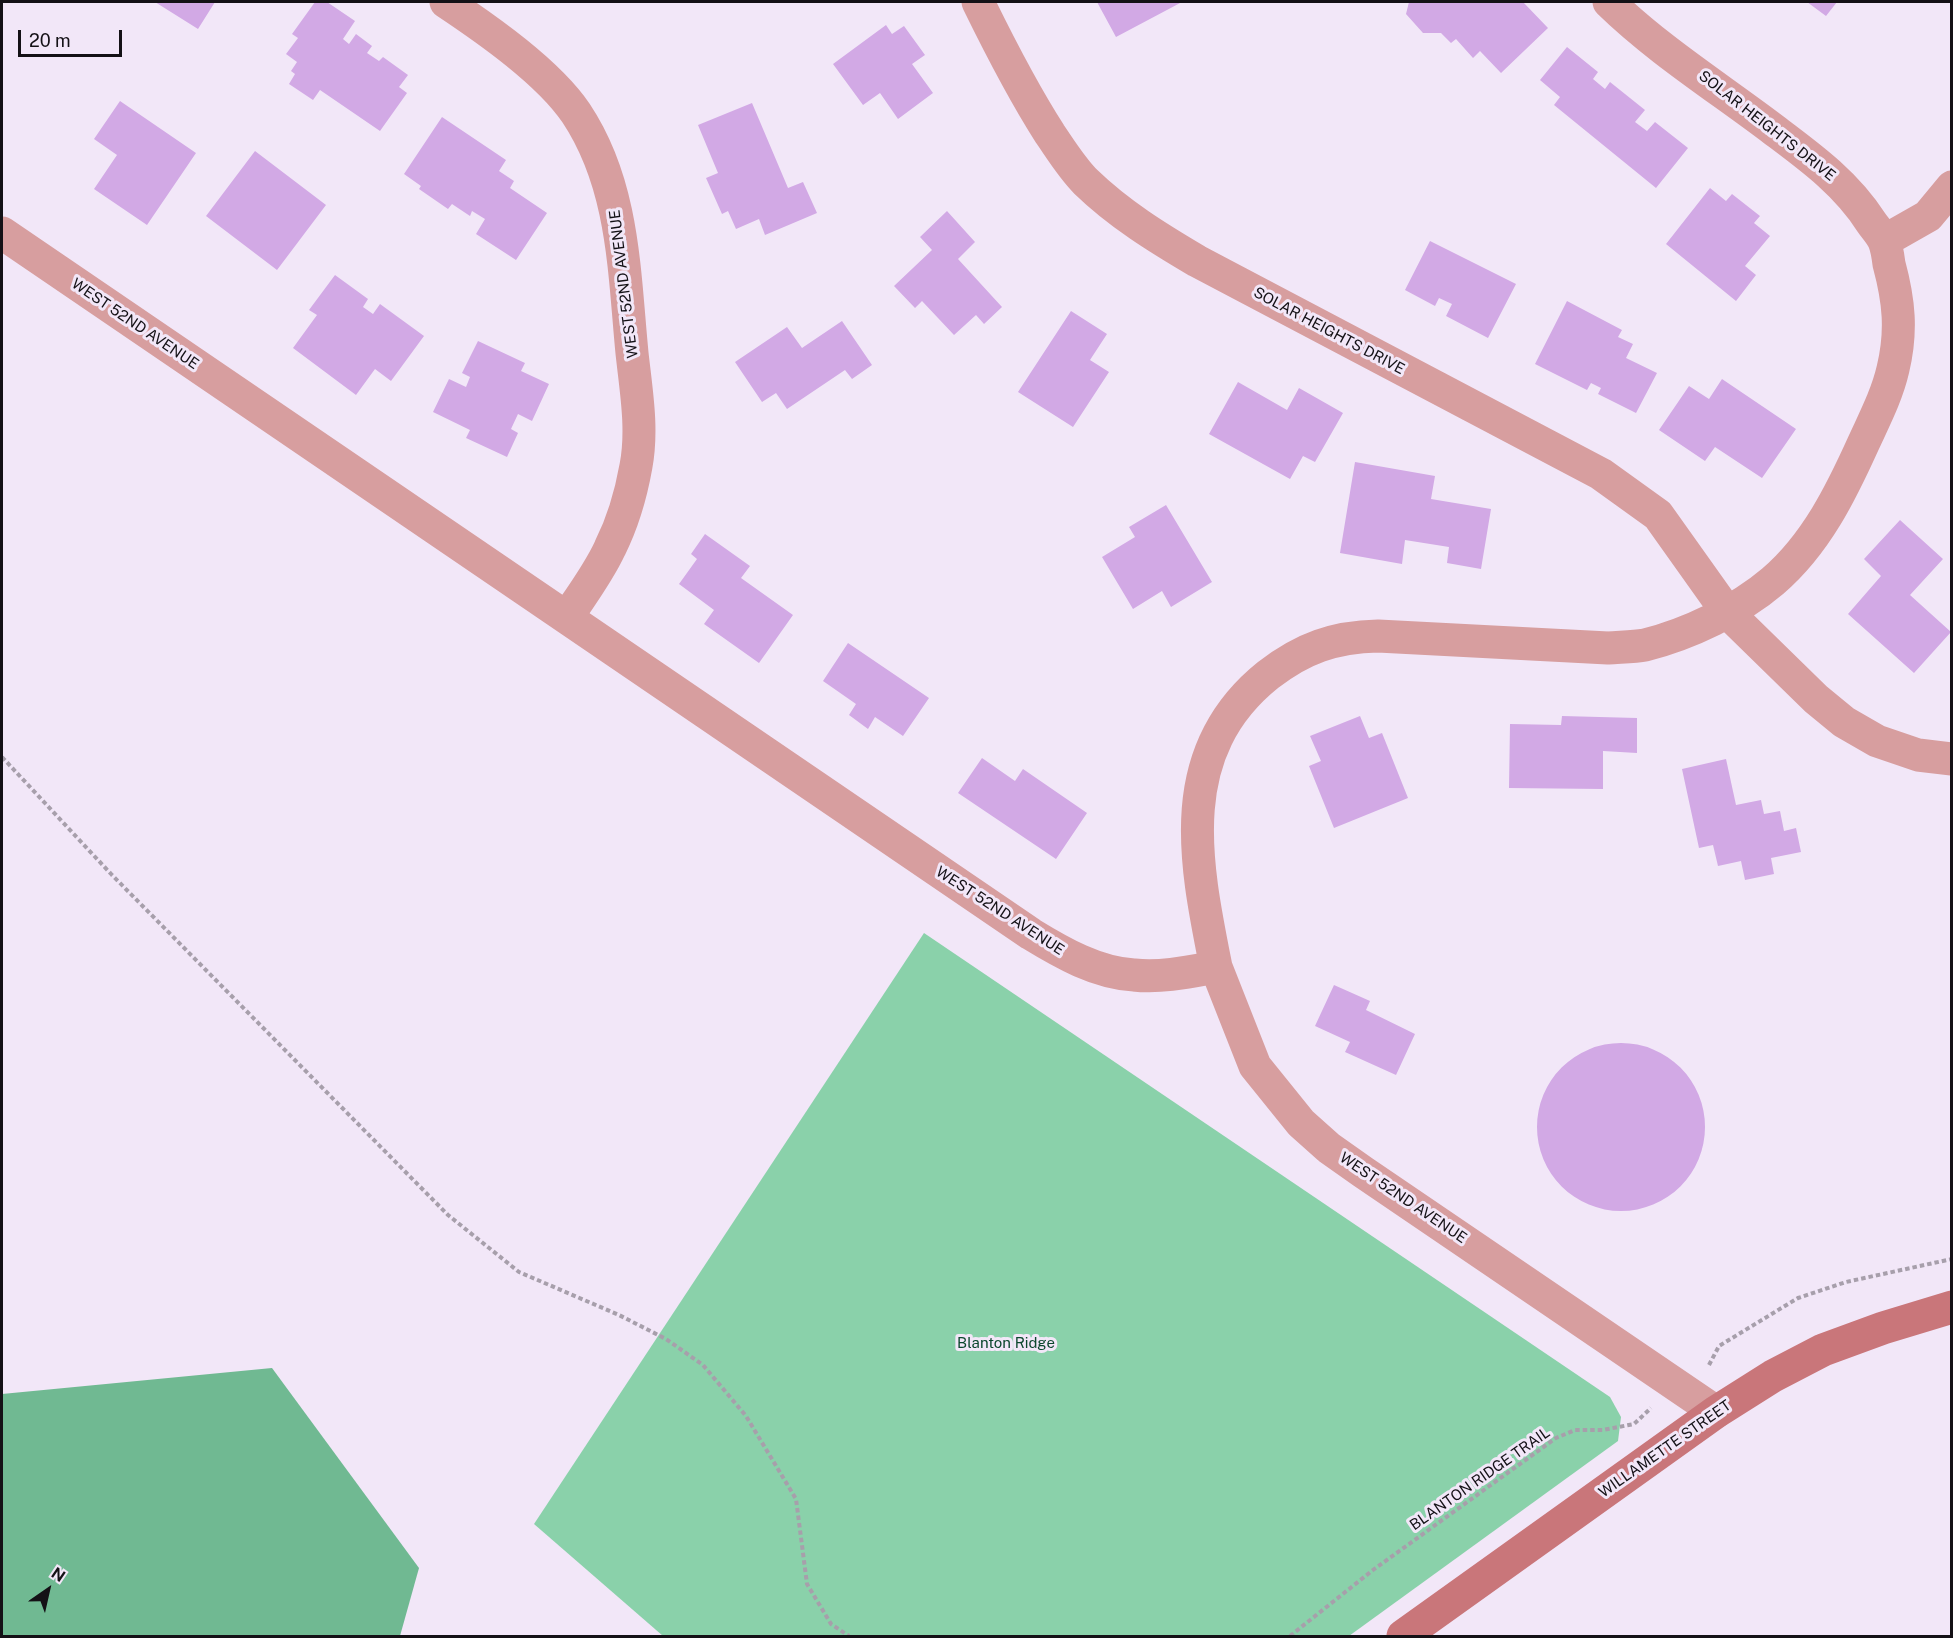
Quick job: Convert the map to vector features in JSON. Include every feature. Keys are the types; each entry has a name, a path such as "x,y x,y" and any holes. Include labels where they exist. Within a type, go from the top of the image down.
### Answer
{"main road":[{"name":"WILLAMETTE STREET","path":"1403,1636 1716,1412 1773,1376 1823,1350 1883,1328 1952,1307"}],"street":[{"name":"WEST 52ND AVENUE","path":"446,2 551,82 575,112 609,182 619,219 639,423 637,464 621,523 610,550 567,617"},
{"name":"SOLAR HEIGHTS DRIVE","path":"978,2 1011,70 1063,153 1084,180 1113,206 1150,233 1197,261 1590,468 1630,494 1658,515 1727,612"},
{"name":"SOLAR HEIGHTS DRIVE","path":"1216,967 1204,907 1196,831 1205,765 1217,735 1232,710 1251,689 1297,655 1323,644 1343,639 1378,636 1608,648 1643,645 1670,638 1727,612 1772,582 1801,555 1824,522 1839,494 1884,400 1893,368 1898,333 1898,298 1884,241 1863,210 1837,179 1803,151 1651,38 1609,2"},
{"path":"1884,241 1928,216 1952,187"},
{"name":"WEST 52ND AVENUE","path":"2,233 1031,934 1063,953 1100,968 1132,975 1169,975 1216,967 1255,1066 1301,1123 1329,1148 1716,1412"},
{"path":"1727,612 1816,699 1844,723 1877,741 1918,755 1952,759"}],"path":[{"path":"2,757 112,875 448,1215 519,1272 638,1324 666,1339 703,1365 746,1416 796,1499 807,1584 831,1624 849,1636"},
{"name":"BLANTON RIDGE TRAIL","path":"1290,1636 1373,1570 1556,1438 1575,1430 1603,1430 1634,1424 1678,1385 1704,1373 1719,1346 1798,1298 1846,1282 1952,1259"}],"green space":[{"name":"Blanton Ridge","path":"924,933 1610,1397 1621,1417 1618,1441 1349,1636 663,1636 534,1524"},
{"path":"272,1368 419,1568 400,1636 2,1636 2,1394"}],"building":[{"path":"155,2 215,2 198,29"},
{"path":"315,2 327,2 355,21 343,39 349,44 356,34 372,46 367,53 379,61 383,57 408,75 399,87 407,93 380,131 320,90 313,100 289,84 295,74 291,71 297,62 286,54 298,38 292,34"},
{"path":"1097,2 1182,2 1116,37"},
{"path":"1409,2 1523,2 1548,28 1501,73 1480,51 1473,58 1456,39 1451,43 1441,33 1423,33 1406,14"},
{"path":"1807,2 1837,2 1826,16"},
{"path":"886,25 892,34 904,26 925,55 912,64 933,93 898,119 880,93 863,105 833,64"},
{"path":"1567,47 1598,72 1593,79 1605,89 1610,82 1645,110 1635,122 1647,131 1655,122 1688,148 1656,188 1554,105 1560,97 1540,80"},
{"path":"120,101 196,153 147,225 94,189 117,155 94,139"},
{"path":"752,103 788,188 803,182 817,213 765,235 759,219 736,229 728,211 722,214 706,178 718,173 698,125"},
{"path":"442,117 506,160 499,171 514,181 510,188 547,213 516,260 476,234 485,219 472,211 470,216 452,204 448,209 419,189 421,186 404,174"},
{"path":"255,151 326,205 277,270 206,216"},
{"path":"1710,188 1726,201 1732,194 1760,216 1754,223 1770,236 1745,266 1756,275 1736,301 1666,244"},
{"path":"947,211 975,242 958,259 1002,307 984,324 976,315 954,335 922,301 915,308 894,286 932,250 920,237"},
{"path":"1430,241 1516,284 1488,338 1446,316 1452,304 1439,298 1435,306 1405,290"},
{"path":"335,275 368,299 363,307 373,314 380,304 424,336 391,381 375,369 356,395 293,348 317,315 309,310"},
{"path":"1567,301 1622,330 1618,337 1633,344 1626,358 1657,373 1636,413 1598,394 1601,388 1591,383 1587,390 1535,364"},
{"path":"1071,311 1107,334 1090,360 1109,372 1073,427 1018,392"},
{"path":"842,321 872,365 852,379 845,370 787,409 776,393 762,402 735,362 787,327 802,348"},
{"path":"478,341 525,363 521,371 549,384 532,421 518,414 511,429 518,433 507,457 466,438 470,430 433,412 449,379 466,387 470,377 462,373"},
{"path":"1722,379 1796,429 1762,478 1715,447 1705,461 1659,430 1689,386 1709,399"},
{"path":"1238,382 1287,410 1299,388 1343,413 1315,462 1303,456 1290,479 1209,434"},
{"path":"1355,462 1435,476 1431,499 1491,509 1481,569 1447,563 1449,547 1405,540 1402,564 1340,553"},
{"path":"1166,505 1212,582 1171,607 1162,591 1133,609 1102,557 1135,537 1129,527"},
{"path":"1900,520 1943,559 1910,595 1951,632 1914,673 1848,614 1881,576 1864,559"},
{"path":"705,534 750,566 741,578 793,615 759,663 704,624 714,610 679,584 697,559 691,554"},
{"path":"848,643 929,698 903,736 875,717 868,729 849,715 856,704 823,681"},
{"path":"1360,716 1369,738 1382,733 1408,798 1334,828 1309,766 1321,761 1310,736"},
{"path":"1562,716 1637,718 1637,753 1603,751 1603,789 1509,788 1510,724 1561,725"},
{"path":"982,758 1015,781 1023,769 1087,813 1056,859 958,793"},
{"path":"1726,759 1736,805 1761,800 1764,814 1780,811 1784,831 1796,828 1801,852 1771,858 1774,874 1745,880 1741,861 1718,866 1713,845 1699,848 1682,769"},
{"path":"1334,985 1370,1001 1366,1010 1415,1034 1396,1075 1345,1052 1350,1042 1315,1026"},
{"path":"1621,1043 1653,1049 1668,1057 1680,1068 1691,1080 1699,1095 1705,1127 1699,1159 1691,1174 1680,1186 1668,1197 1653,1205 1621,1211 1589,1205 1574,1197 1562,1186 1551,1174 1543,1159 1537,1127 1543,1095 1551,1080 1562,1068 1574,1057 1589,1049"}]}
